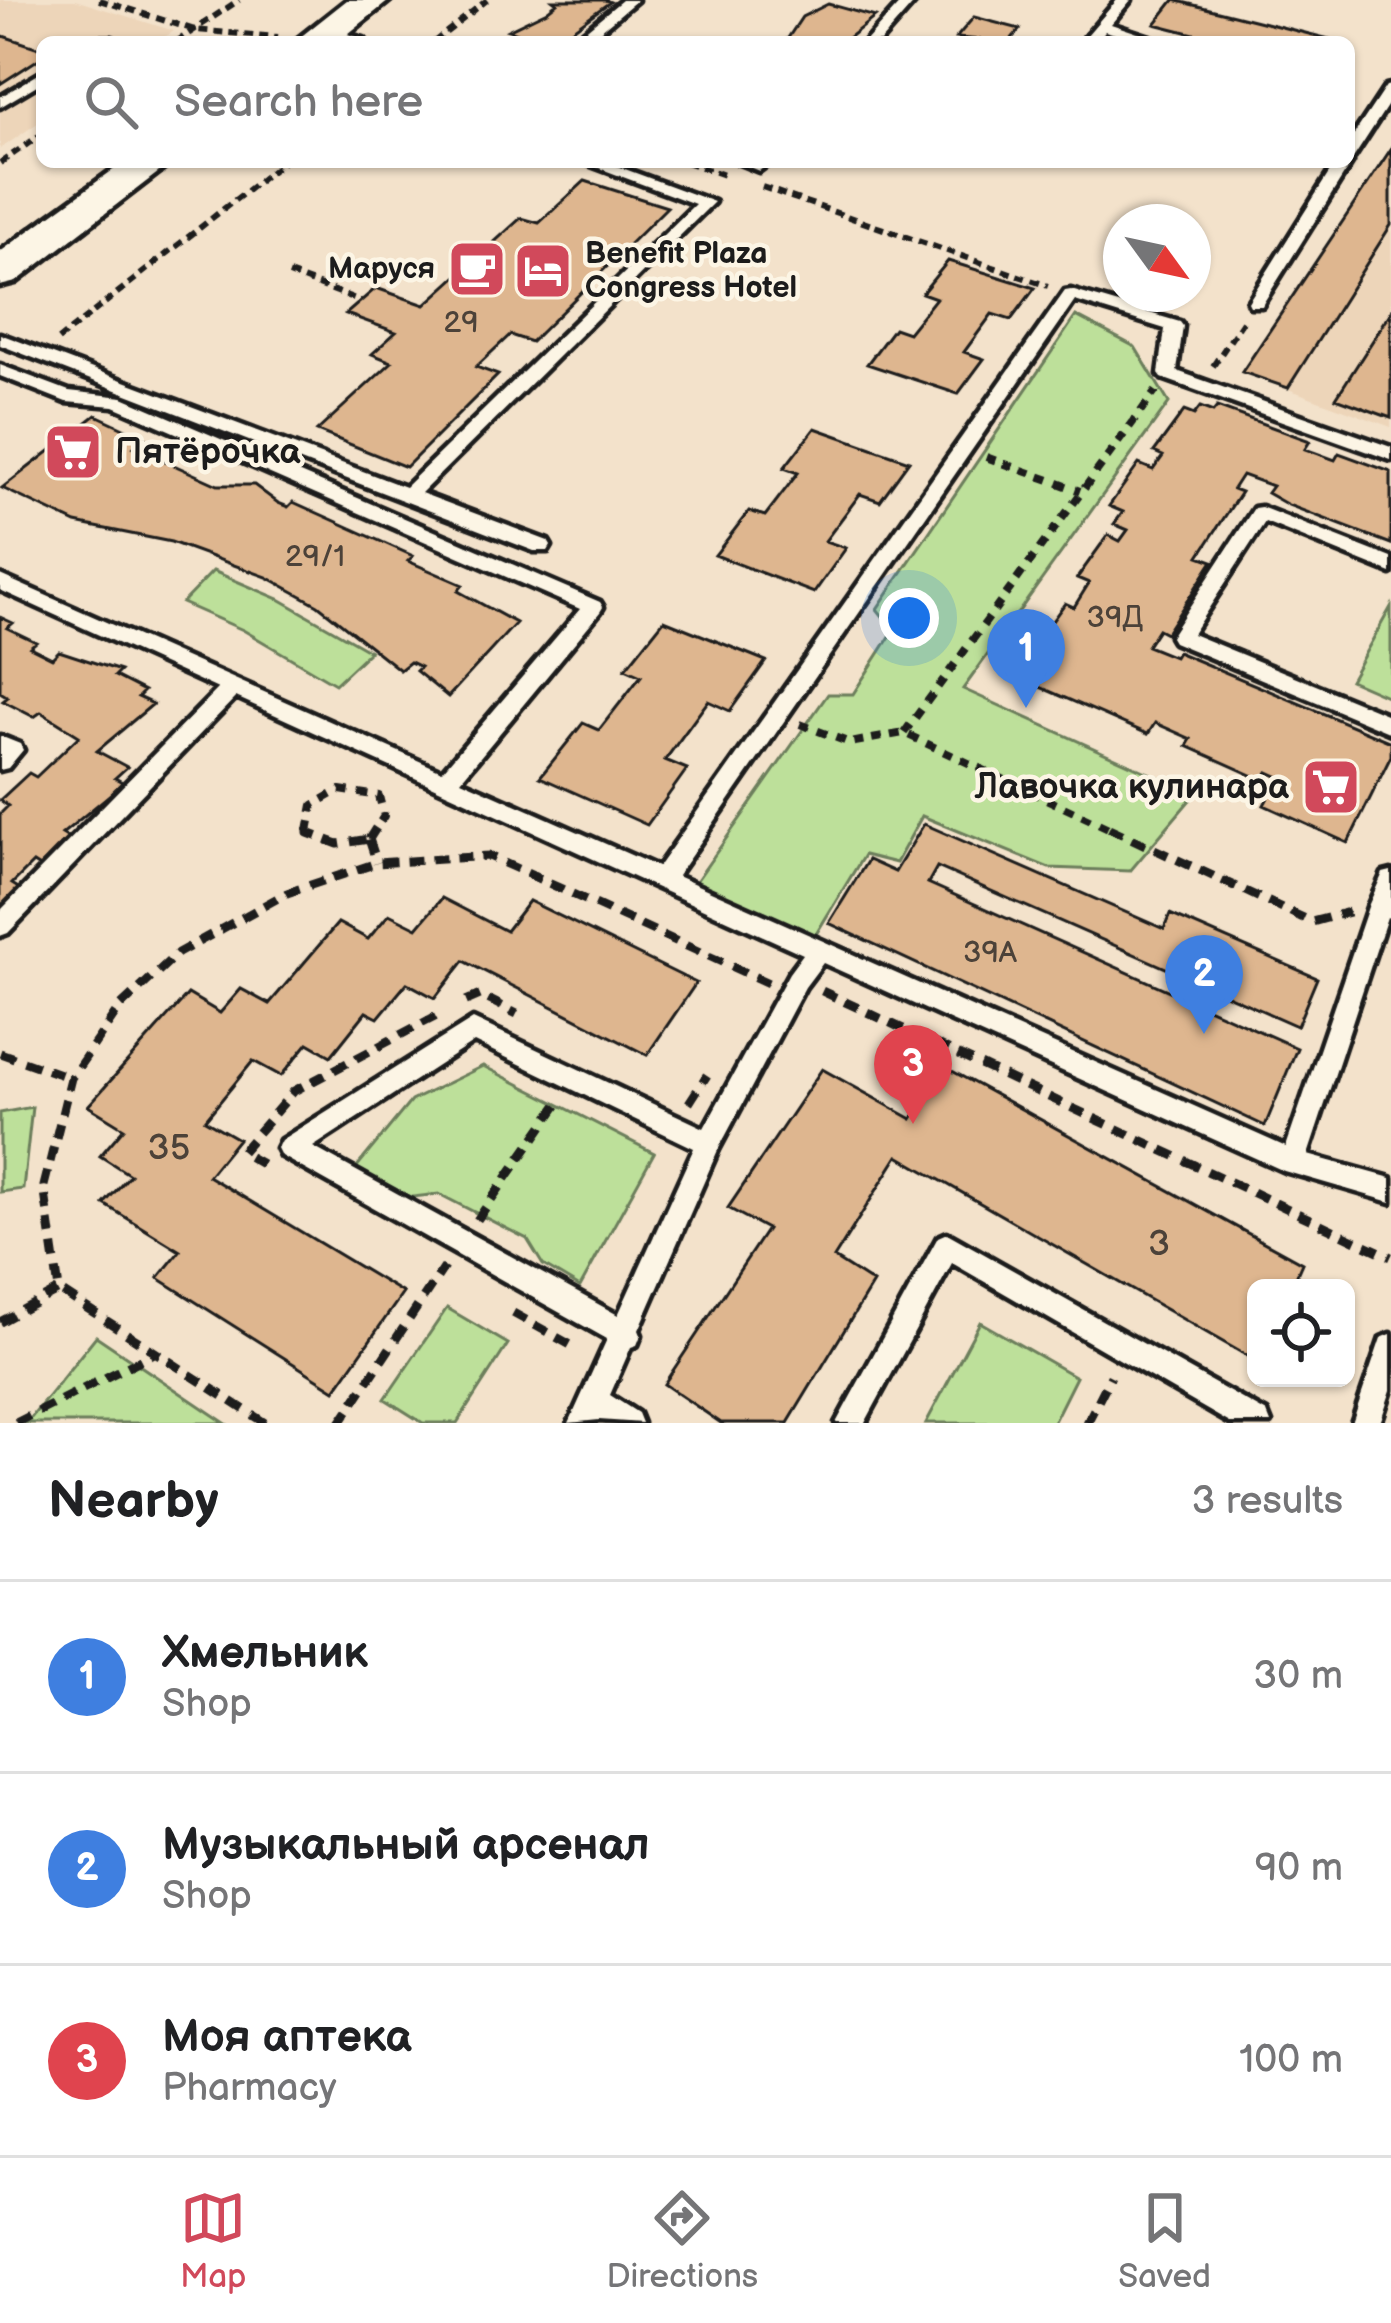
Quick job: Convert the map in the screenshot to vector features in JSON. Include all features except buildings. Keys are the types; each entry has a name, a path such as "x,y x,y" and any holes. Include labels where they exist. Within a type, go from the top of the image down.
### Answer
{"street":[{"path":"324,36 370,0"},
{"path":"0,272 143,168"}],"lane":[{"path":"585,36 630,0"},
{"path":"877,36 910,0"},
{"path":"1093,36 1124,0"},
{"path":"1102,26 1137,36"},
{"path":"0,103 36,80"},
{"path":"1355,142 1391,89"},
{"path":"1355,147 1379,140"},
{"path":"411,492 706,202 607,168"},
{"path":"1256,302 1340,168"},
{"path":"664,877 1070,295 1174,326 1168,374 1391,454"},
{"path":"0,339 411,492 541,546"},
{"path":"0,370 66,396 117,401 593,607 447,781"},
{"path":"1391,566 1261,513 1180,637 1391,725"},
{"path":"0,582 1293,1162 1391,1190"},
{"path":"0,926 234,686"},
{"path":"0,744 11,750 0,762"},
{"path":"1293,1162 1391,880"},
{"path":"628,1423 588,1412 627,1335 709,1143 797,980 821,948"},
{"path":"627,1335 290,1148 473,1030 709,1143"},
{"path":"850,1423 947,1246 1257,1423"},
{"path":"1366,1423 1391,1348"}],"path":[{"path":"99,0 195,30 290,36"},
{"path":"186,36 239,0"},
{"path":"442,36 488,0"},
{"path":"0,163 36,138"},
{"path":"40,354 275,168"},
{"path":"705,168 730,176"},
{"path":"751,183 1070,295"},
{"path":"290,274 361,301"},
{"path":"1204,386 1256,302"},
{"path":"904,733 1168,374"},
{"path":"963,448 1080,491"},
{"path":"776,716 850,743 904,733 1312,922 1385,907"},
{"path":"349,786 379,796 384,816 369,839 346,848 325,843 308,833 308,813 322,795 349,786"},
{"path":"369,839 377,863"},
{"path":"265,1423 59,1290 44,1186 71,1078 120,1007 178,952 287,893 377,863 489,856 766,983 797,980 1391,1257"},
{"path":"755,1000 766,983"},
{"path":"281,1176 241,1152 293,1091 386,1038 480,995 536,1024"},
{"path":"0,1053 71,1078"},
{"path":"679,1099 688,1104 711,1070"},
{"path":"422,1259 459,1281"},
{"path":"0,1322 59,1290"},
{"path":"494,1302 611,1366"},
{"path":"1088,1423 1125,1348"},
{"path":"16,1423 155,1353"}],"shaded area":[{"path":"0,0 75,0 174,31 166,36 36,36 36,124 0,149"},
{"path":"1391,149 1391,427 1242,372"}],"green space":[{"path":"1076,316 1135,347 1169,403 963,689 1195,794 1130,871 1049,868 922,816 896,863 864,855 813,939 692,887 828,694 853,694 894,630 877,609"},
{"path":"213,571 279,599 370,651 335,684 243,630 182,603"},
{"path":"1391,607 1391,698 1350,680"},
{"path":"483,1066 654,1153 580,1287 543,1265 527,1239 439,1194 404,1198 355,1169 411,1101"},
{"path":"32,1107 23,1189 0,1192 0,1113"},
{"path":"447,1308 508,1344 457,1423 423,1423 385,1399"},
{"path":"980,1322 1076,1377 1053,1423 926,1423"},
{"path":"96,1336 225,1423 27,1423"}],"place":[{"name":"Маруся","path":"477,269"},
{"name":"Benefit Plaza Congress Hotel","path":"543,271"},
{"name":"Пятёрочка","path":"73,452"},
{"name":"Хмельник","path":"1026,708"},
{"name":"Лавочка кулинара","path":"1331,787"},
{"name":"Музыкальный арсенал","path":"1204,1034"},
{"name":"Моя аптека","path":"913,1124"}]}
